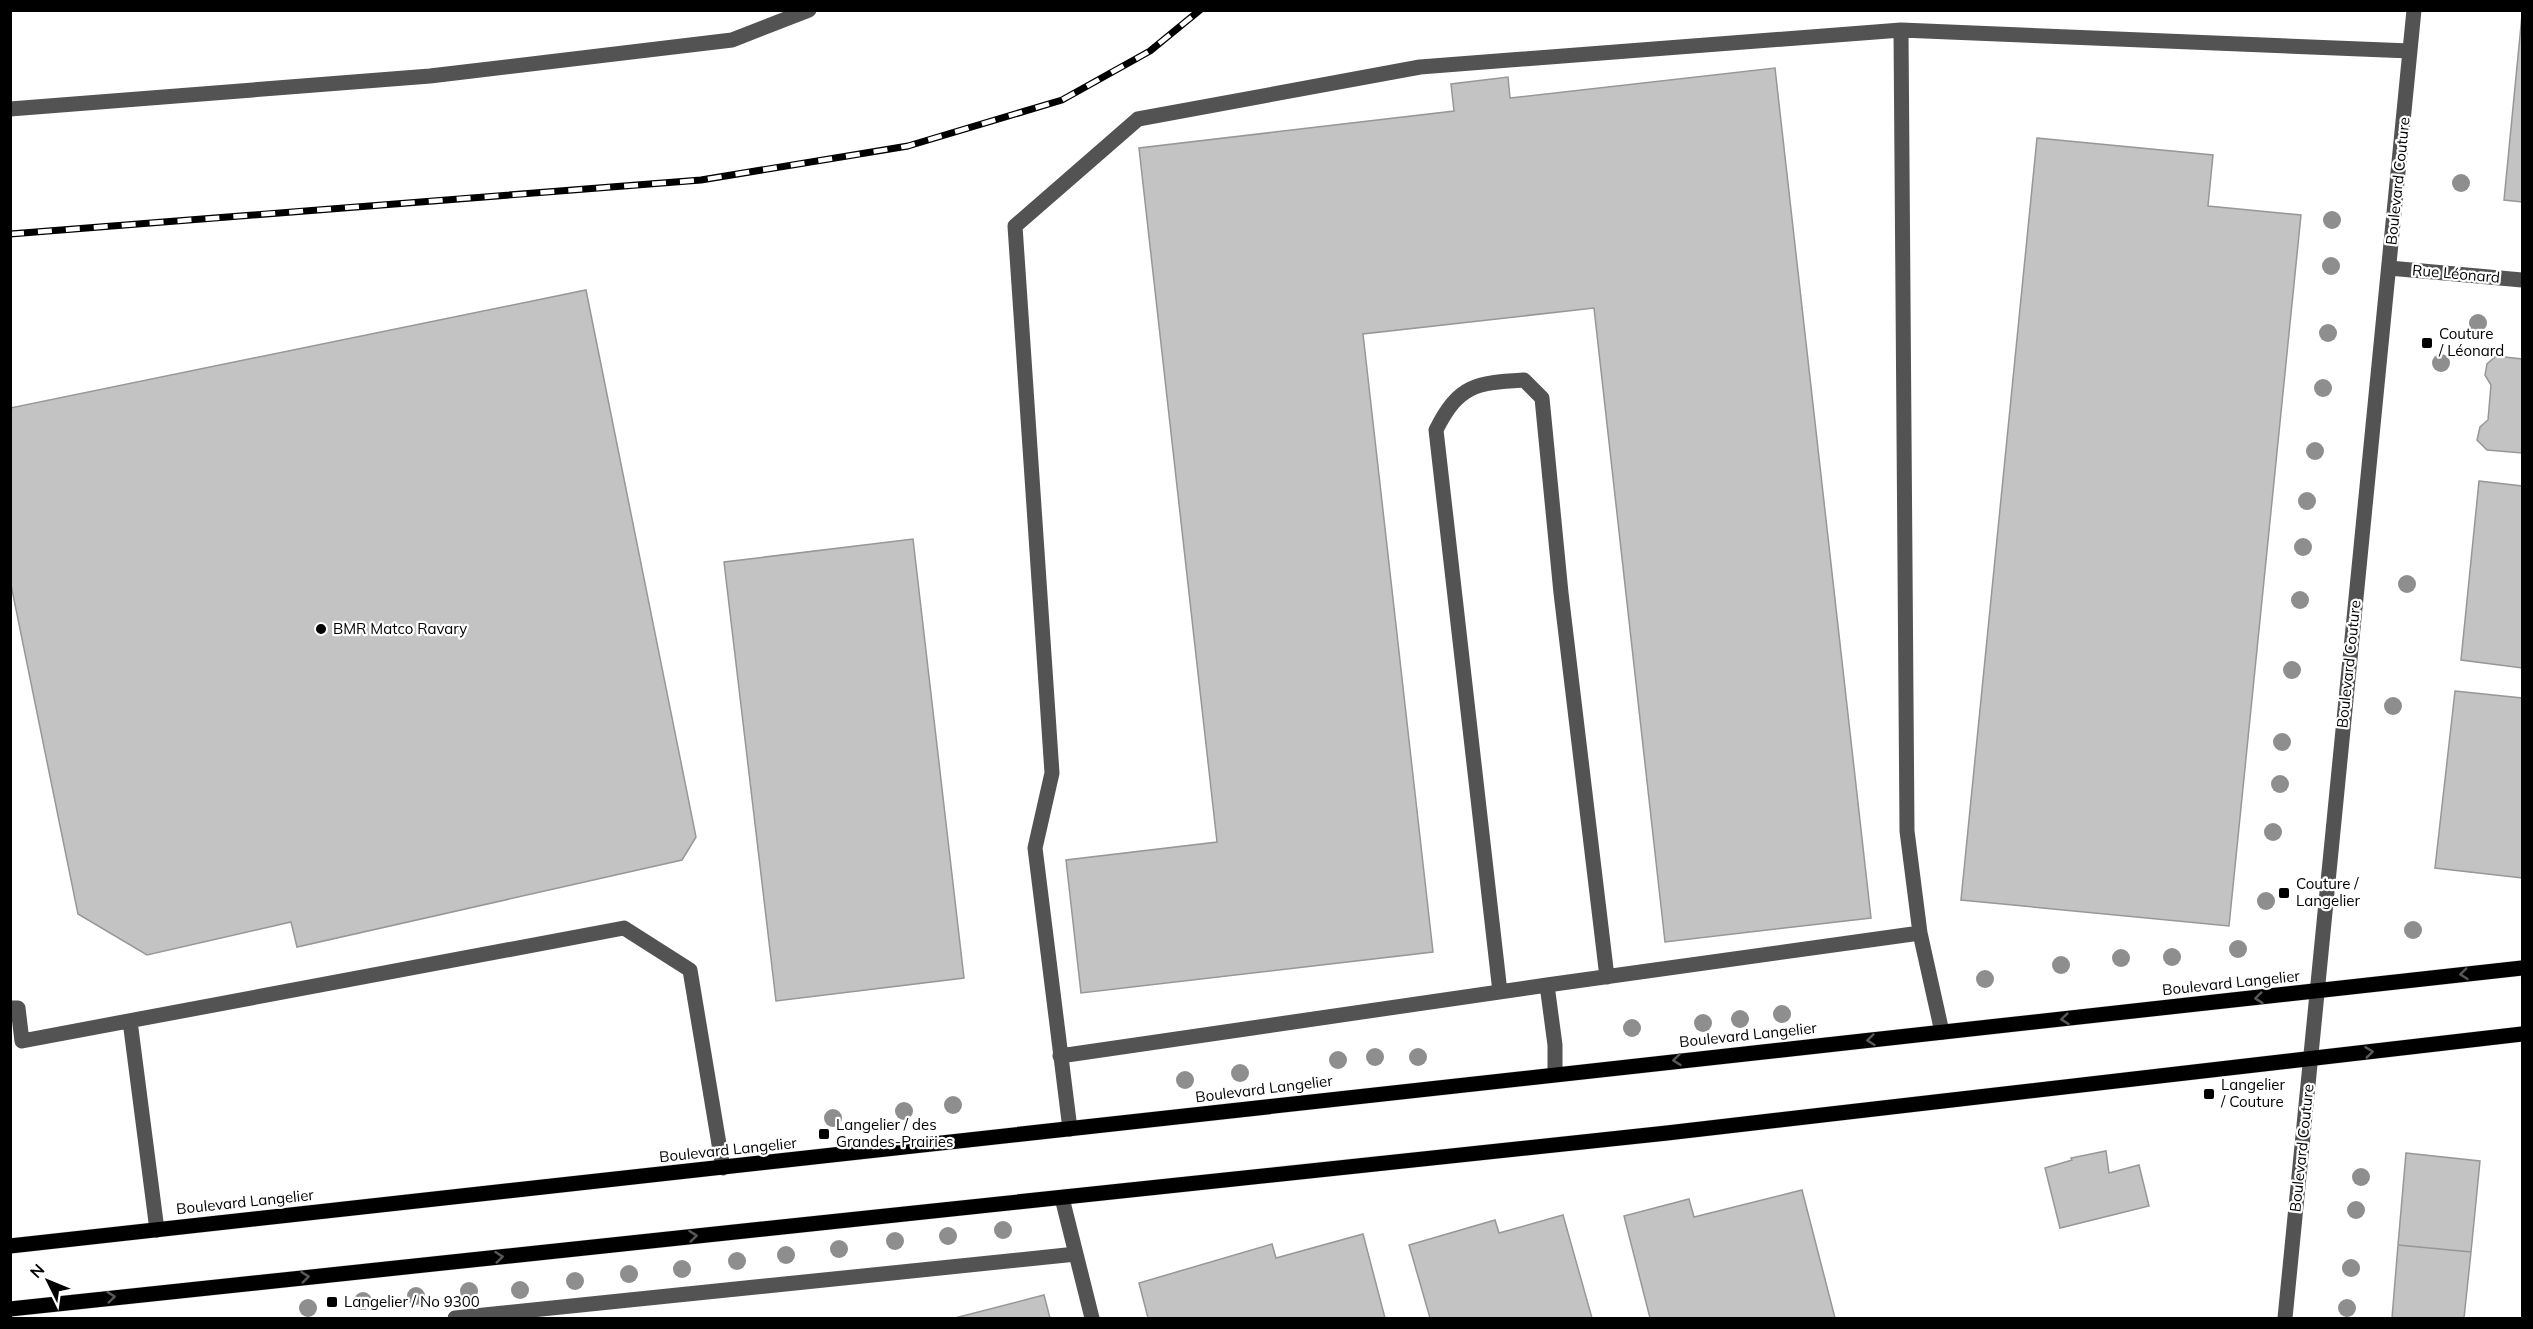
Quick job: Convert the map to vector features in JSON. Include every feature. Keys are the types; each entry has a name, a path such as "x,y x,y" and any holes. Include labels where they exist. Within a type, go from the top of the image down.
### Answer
{"main road":[{"name":"Boulevard Langelier","path":"10,1246 2523,968"},
{"path":"16,1314 53,1304 1667,1133 2523,1034"}],"street":[{"path":"10,109 430,76 732,40 810,10"},
{"name":"Boulevard Couture","path":"2285,1318 2414,10"},
{"path":"1900,30 1907,831 1920,933 1942,1032"},
{"path":"1070,1129 1035,848 1052,773 1015,226 1138,119 1420,67 1900,30 2410,51"},
{"name":"Rue Léonard","path":"2389,268 2523,280"},
{"path":"1500,992 1436,430 1446,410 1466,389 1496,382 1524,380 1542,398 1562,601 1607,977"},
{"path":"10,1008 18,1008 22,1041 624,928 690,970 723,1168"},
{"path":"1060,1056 1920,933"},
{"path":"1547,986 1555,1044 1555,1074"},
{"path":"130,1021 157,1230"},
{"path":"1062,1198 1092,1318"},
{"path":"455,1318 1076,1254"}],"building":[{"path":"2522,15 2522,202 2504,200"},
{"path":"1775,68 1871,918 1665,942 1594,308 1363,334 1433,952 1081,993 1066,860 1217,842 1139,148 1454,111 1451,84 1508,77 1510,98"},
{"path":"2037,138 2213,155 2208,206 2301,215 2229,926 1961,900"},
{"path":"586,290 696,837 682,860 297,947 291,922 147,955 78,914 10,580 10,408"},
{"path":"2496,356 2522,359 2522,453 2487,450 2477,440 2480,427 2488,420 2491,385 2485,375 2487,364"},
{"path":"2479,481 2522,486 2522,668 2461,660"},
{"path":"913,539 964,978 776,1001 724,562"},
{"path":"2455,691 2522,698 2522,878 2435,868"},
{"path":"2106,1151 2109,1173 2139,1165 2149,1206 2060,1228 2045,1168 2072,1160 2071,1158"},
{"path":"2406,1153 2480,1161 2471,1252 2398,1245"},
{"path":"1802,1190 1835,1318 1650,1318 1624,1216 1689,1199 1694,1217"},
{"path":"1563,1215 1592,1318 1430,1318 1409,1245 1495,1220 1499,1233"},
{"path":"1363,1234 1385,1318 1148,1318 1139,1283 1272,1244 1276,1258"},
{"path":"2398,1245 2471,1252 2464,1318 2392,1318"},
{"path":"1044,1295 1050,1318 955,1318"}],"railway":[{"path":"10,234 701,180 908,146 1062,100 1150,51 1200,10"}],"place":[{"name":"Couture / Léonard","path":"2427,343"},
{"name":"BMR Matco Ravary","path":"321,629"},
{"name":"Couture / Langelier","path":"2284,893"},
{"name":"Langelier / Couture","path":"2209,1094"},
{"name":"Langelier / des Grandes-Prairies","path":"824,1134"},
{"name":"Langelier / No 9300","path":"332,1302"}]}
